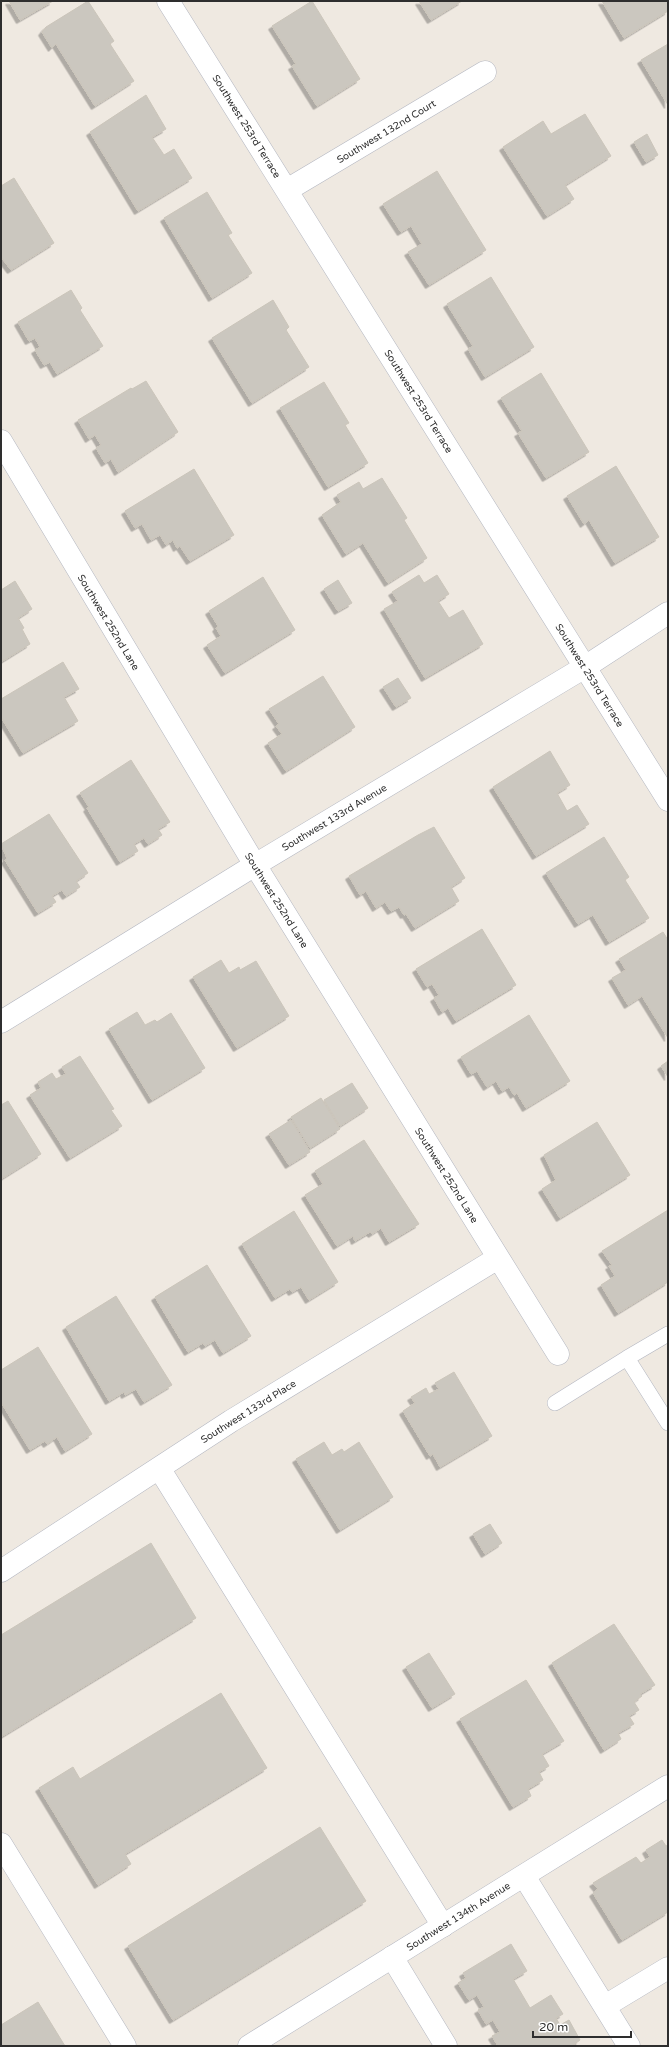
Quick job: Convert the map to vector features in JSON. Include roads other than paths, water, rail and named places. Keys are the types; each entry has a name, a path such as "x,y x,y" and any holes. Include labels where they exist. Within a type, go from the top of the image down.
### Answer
{"street":[{"name":"Southwest 253rd Terrace","path":"168,1 668,800"},
{"name":"Southwest 132nd Court","path":"287,190 485,72"},
{"name":"Southwest 252nd Lane","path":"1,441 255,865 558,1354"},
{"name":"Southwest 133rd Avenue","path":"1,1022 255,865 585,667 668,613"},
{"name":"Southwest 133rd Place","path":"1,1571 231,1421 498,1258"},
{"path":"158,1468 443,1926"},
{"name":"Southwest 134th Avenue","path":"249,2046 668,1786"},
{"path":"1,1844 125,2046"},
{"path":"524,1876 629,2046"},
{"path":"392,1958 446,2046"},
{"path":"605,2006 668,1968"}],"lane":[{"path":"555,1403 668,1334"},
{"path":"627,1358 668,1423"}]}
